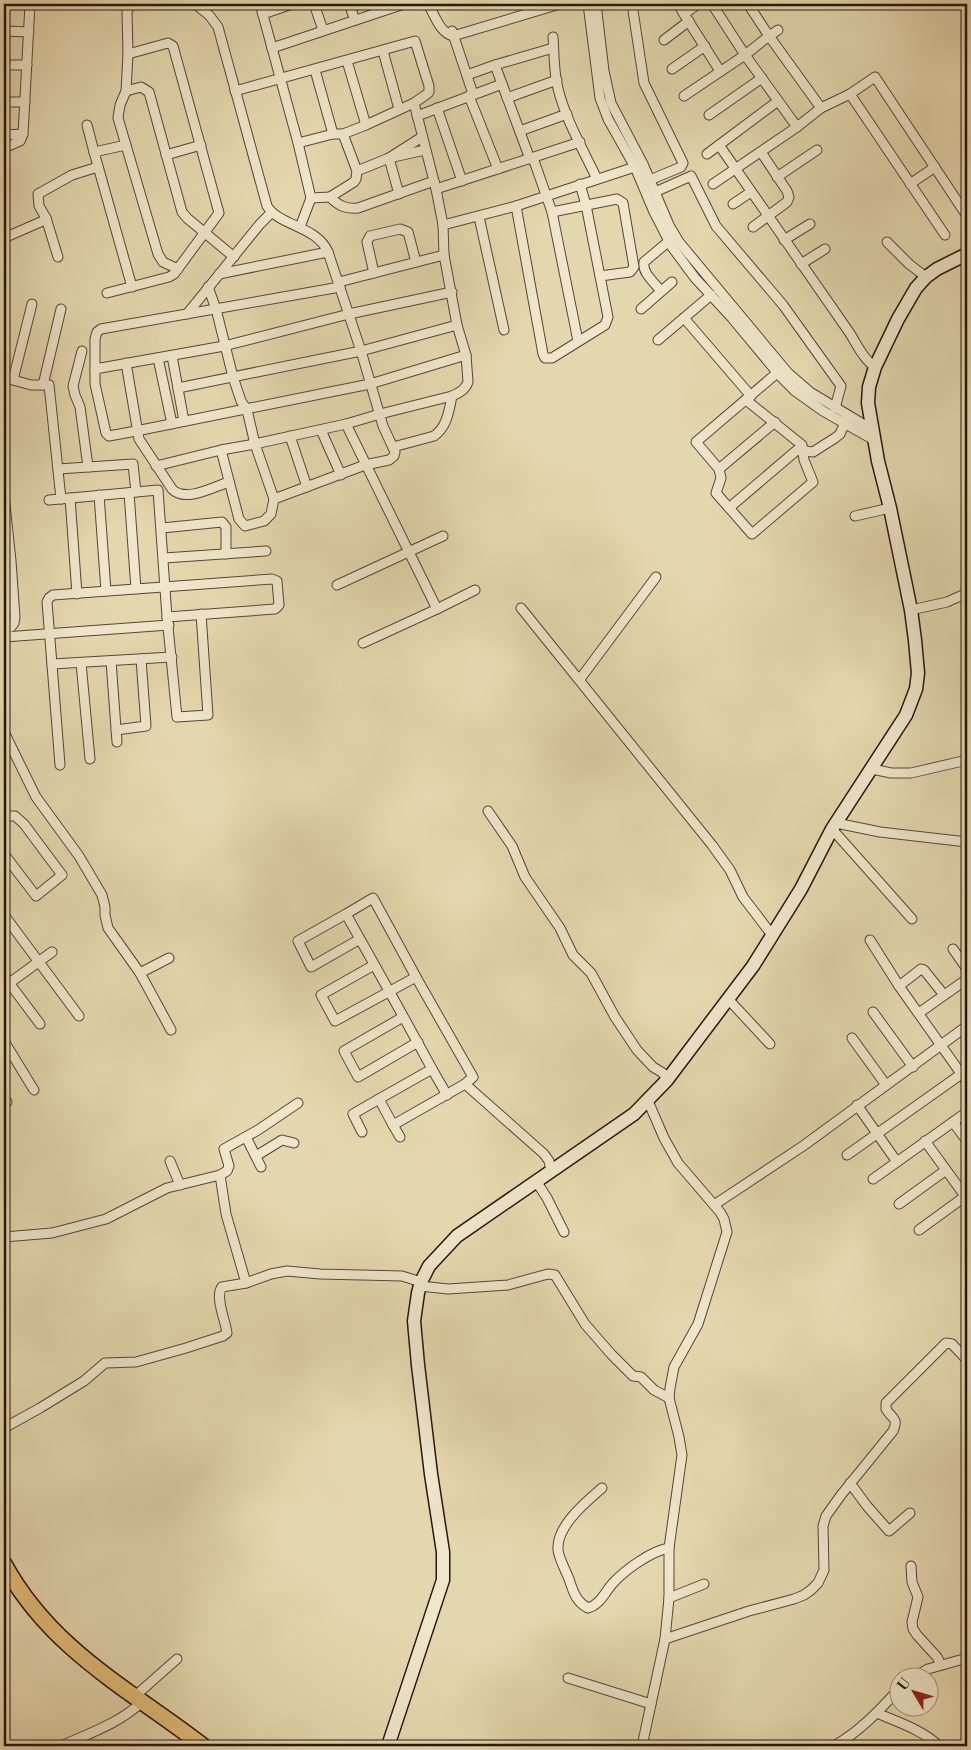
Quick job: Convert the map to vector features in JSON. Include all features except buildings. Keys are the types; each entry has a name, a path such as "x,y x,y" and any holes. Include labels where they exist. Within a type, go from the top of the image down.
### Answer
{"main road":[{"path":"4,1564 24,1599 54,1632 87,1662 195,1744"}],"street":[{"path":"4,148 19,142 23,134 30,4"},
{"path":"129,4 126,91 120,105 118,118 158,254 163,262 178,269"},
{"path":"195,4 209,15 218,27 267,206 271,213 300,227 325,245 362,351 380,414 395,452 393,458 365,465 274,499"},
{"path":"260,4 311,198 300,227"},
{"path":"262,14 292,4"},
{"path":"314,4 323,30"},
{"path":"349,4 355,20"},
{"path":"272,48 393,6 404,4"},
{"path":"428,4 442,29 450,34 467,76 471,95 498,169"},
{"path":"450,34 539,4"},
{"path":"588,4 600,98 608,119 639,165"},
{"path":"596,4 607,90 646,182 654,212 669,241 683,262 777,373 795,391 809,402 846,419 873,435"},
{"path":"632,4 644,83 683,163 681,167 646,182"},
{"path":"678,4 720,71"},
{"path":"664,40 687,18 698,4"},
{"path":"712,4 745,55 797,127"},
{"path":"748,4 821,108"},
{"path":"450,34 554,5"},
{"path":"684,96 778,30"},
{"path":"4,31 29,32"},
{"path":"553,37 557,80 567,114 597,179"},
{"path":"235,91 415,41 429,89 428,94 414,103 343,134 333,134 298,144"},
{"path":"107,293 165,279 174,274 219,213 173,46 168,43 128,54"},
{"path":"672,69 705,46"},
{"path":"467,76 495,65 554,48"},
{"path":"383,51 399,109"},
{"path":"347,61 366,125"},
{"path":"4,65 27,65"},
{"path":"495,65 552,212 578,341"},
{"path":"315,70 333,134"},
{"path":"713,184 797,127 821,108 850,94 875,77 967,216"},
{"path":"709,115 762,78"},
{"path":"507,98 557,80"},
{"path":"417,116 502,84"},
{"path":"126,91 141,87 149,92 182,212 234,257"},
{"path":"850,94 945,235"},
{"path":"707,154 778,101"},
{"path":"4,102 26,102"},
{"path":"156,466 221,450 346,424 452,396 464,389 468,382 466,355 444,255 443,225 435,185 414,103"},
{"path":"437,108 462,181"},
{"path":"520,131 567,114"},
{"path":"87,126 132,287"},
{"path":"4,135 23,134"},
{"path":"311,198 330,197 356,179 357,171 343,134"},
{"path":"389,158 422,137"},
{"path":"330,197 348,209 358,208 399,194 435,185 462,181 580,142"},
{"path":"94,152 126,145"},
{"path":"166,155 201,145"},
{"path":"719,145 862,354 872,365"},
{"path":"357,171 389,158 425,150"},
{"path":"777,177 817,150"},
{"path":"753,227 787,202 789,197 761,152"},
{"path":"389,158 399,194"},
{"path":"443,225 516,206 639,165"},
{"path":"58,257 46,218 39,206 38,194 72,174 98,167"},
{"path":"910,184 935,167"},
{"path":"654,192 691,176 716,226 784,305 841,386 836,408"},
{"path":"646,182 654,192 669,225 688,254 788,373 810,392 836,408 846,419"},
{"path":"516,206 543,354 545,358 552,358 606,325 608,317 586,205 580,184"},
{"path":"733,204 751,192"},
{"path":"552,212 617,199 623,203 634,268 630,272 600,276"},
{"path":"187,314 271,213"},
{"path":"479,217 504,330"},
{"path":"4,238 46,218"},
{"path":"784,240 810,224"},
{"path":"374,273 367,242 370,236 405,229 408,232 416,262"},
{"path":"662,291 644,271 643,265 644,262 669,241"},
{"path":"887,242 908,264 922,274"},
{"path":"801,264 825,249"},
{"path":"219,274 328,252"},
{"path":"388,1746 442,1580 443,1552 431,1474 414,1321 418,1283 429,1266 457,1236 536,1181 551,1166 634,1114 648,1101 665,1077 729,1000 753,966 769,932 801,888 834,826 906,714 916,689 918,673 911,610 873,435 868,395 872,365 922,274 967,254"},
{"path":"444,255 340,284 216,309 100,329 95,338 95,369 99,406 106,433 110,435 247,410 370,384 466,355"},
{"path":"641,309 672,282"},
{"path":"208,287 216,309 233,377 241,401 247,410 255,444 274,499 271,514 267,520 245,526 239,519 221,450"},
{"path":"95,369 224,346 349,314 452,292"},
{"path":"658,340 711,295"},
{"path":"32,304 13,380 31,385 49,385 58,469 65,498 77,594"},
{"path":"43,385 61,309"},
{"path":"684,318 748,398 797,439 804,451 804,460 813,482 752,534 716,493 721,478 719,469 696,442 748,398 777,373"},
{"path":"178,388 362,351 458,325"},
{"path":"82,351 73,386 80,407 88,467"},
{"path":"172,356 184,421"},
{"path":"158,358 172,424"},
{"path":"126,363 139,440 172,489 182,495 194,494 228,482"},
{"path":"393,448 434,436 438,433 445,424 452,396"},
{"path":"729,508 798,450 812,452 836,438 840,434 846,419"},
{"path":"719,469 775,422"},
{"path":"346,424 437,609"},
{"path":"321,430 342,475"},
{"path":"290,436 307,486"},
{"path":"58,469 133,464 132,492 136,589"},
{"path":"49,500 158,490 177,717 208,715 201,614"},
{"path":"4,495 9,594 14,623 11,627 4,628"},
{"path":"99,495 106,591"},
{"path":"856,516 888,509"},
{"path":"162,528 222,522 226,527 226,554"},
{"path":"337,585 444,536"},
{"path":"164,558 266,551"},
{"path":"580,679 656,577"},
{"path":"4,637 50,633 168,621 201,614 275,610 280,605 277,581 272,579 106,591 53,595 49,598 47,602 50,633 60,765"},
{"path":"364,644 475,590"},
{"path":"911,610 947,602 967,593"},
{"path":"521,608 712,845 730,870 743,897 769,932"},
{"path":"52,664 172,657"},
{"path":"116,730 146,726 141,659"},
{"path":"111,661 117,742"},
{"path":"81,663 90,759"},
{"path":"4,732 36,797 79,856 102,895 106,907 108,928 140,974 171,1030"},
{"path":"872,768 891,773 911,773 967,760"},
{"path":"488,811 512,846 525,877 560,928 573,955 588,968 614,1017 637,1050 665,1077"},
{"path":"4,820 12,816 20,820 62,875 36,896 4,854"},
{"path":"834,826 967,842"},
{"path":"834,826 912,920"},
{"path":"360,939 311,967 298,941 373,898 473,1077 447,1095 394,1125"},
{"path":"346,914 447,1095"},
{"path":"4,915 79,1016"},
{"path":"870,940 940,1046 964,1072 967,1082"},
{"path":"953,949 967,969"},
{"path":"40,1024 5,982 39,963 52,952"},
{"path":"140,974 169,958"},
{"path":"374,965 321,995 335,1021 416,977"},
{"path":"899,986 921,969 924,970 944,995"},
{"path":"919,1013 967,979"},
{"path":"729,1000 770,1044"},
{"path":"873,1012 913,1066"},
{"path":"403,1017 344,1051 358,1077 418,1042"},
{"path":"714,1204 795,1152 967,1026"},
{"path":"852,1038 886,1085"},
{"path":"4,1041 34,1090"},
{"path":"362,1132 353,1114 432,1069"},
{"path":"847,1154 964,1072"},
{"path":"465,1084 544,1154 551,1166"},
{"path":"379,1099 400,1137"},
{"path":"642,1746 665,1639 670,1598 668,1548 682,1455 680,1437 668,1398 674,1368 698,1324 727,1232 724,1219 714,1204 686,1173 668,1148 648,1101"},
{"path":"4,1237 52,1233 106,1219 150,1196 180,1185 220,1176 227,1171 228,1166 224,1149 298,1103"},
{"path":"857,1105 897,1162"},
{"path":"873,1178 967,1112"},
{"path":"953,1122 967,1141"},
{"path":"246,1137 261,1167"},
{"path":"256,1156 282,1140 294,1143"},
{"path":"919,1230 966,1196 926,1141"},
{"path":"170,1161 180,1185"},
{"path":"899,1204 946,1170"},
{"path":"220,1176 226,1214 246,1282"},
{"path":"536,1181 564,1232"},
{"path":"4,1428 84,1381 105,1363 136,1362 223,1336 227,1333 218,1296 222,1286 287,1271 316,1274 402,1276 418,1283 448,1289 508,1285 548,1274 555,1275 585,1324 611,1354 633,1376 641,1377 654,1390 668,1398"},
{"path":"665,1639 749,1611 794,1599 811,1590 818,1583 824,1570 823,1526 826,1516 896,1425 895,1420 886,1409 886,1403 946,1343 952,1344 967,1360"},
{"path":"850,1483 867,1506 890,1531 910,1512"},
{"path":"602,1488 574,1514 559,1541 558,1551 575,1594 583,1605 588,1608 594,1605 614,1583 639,1563 658,1550 668,1548"},
{"path":"911,1566 912,1582 918,1596 912,1622 913,1629 941,1665"},
{"path":"670,1598 704,1584"},
{"path":"931,1668 967,1658"},
{"path":"62,1746 122,1719 177,1659"},
{"path":"568,1678 650,1704"},
{"path":"834,1746 850,1736 888,1701"},
{"path":"877,1713 933,1740 939,1746"}]}
